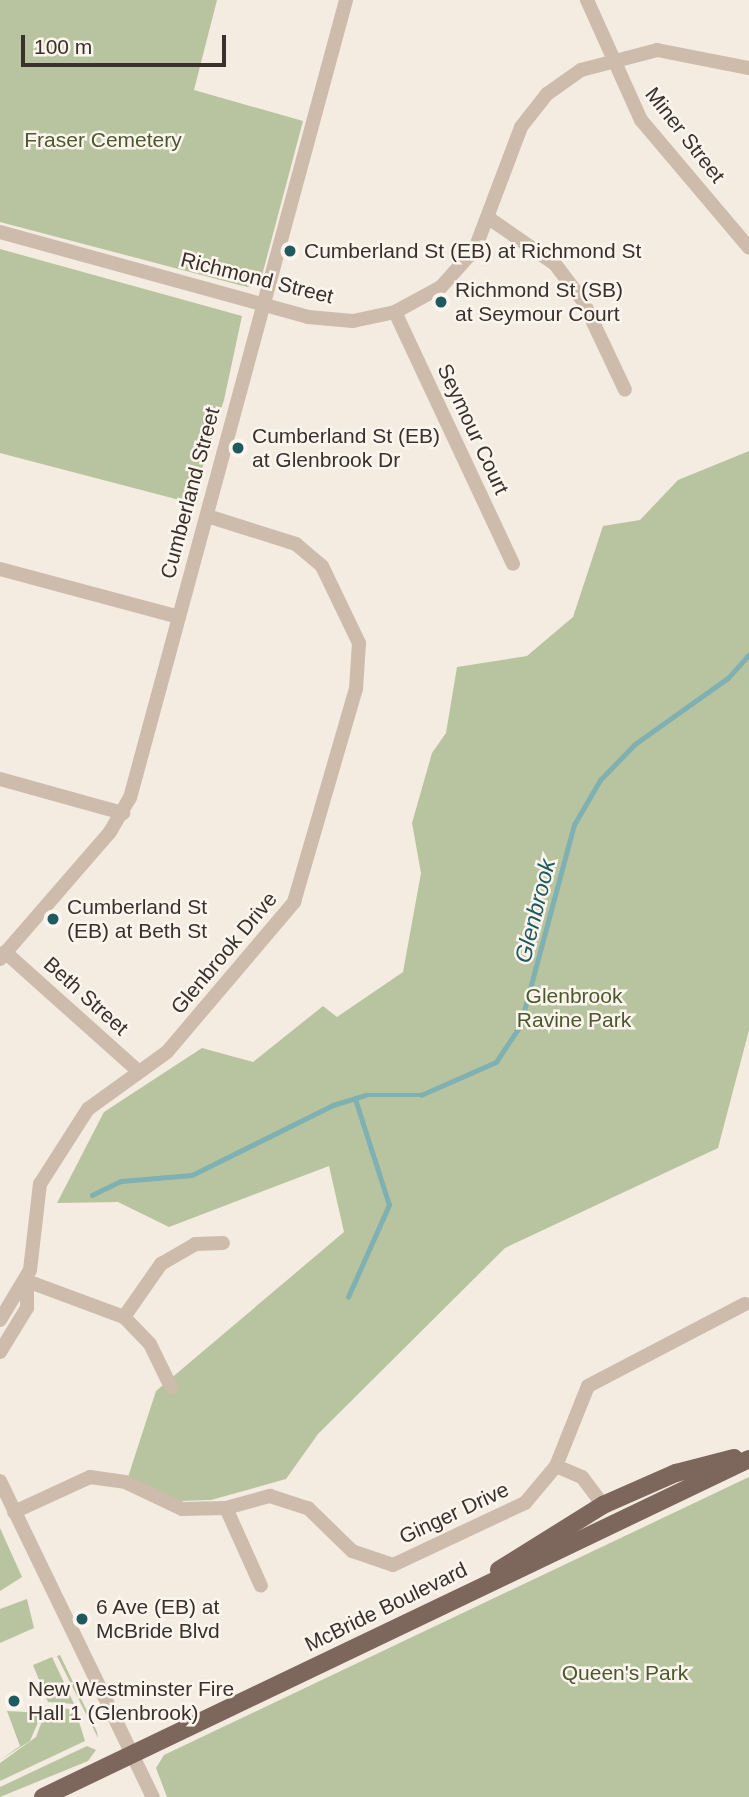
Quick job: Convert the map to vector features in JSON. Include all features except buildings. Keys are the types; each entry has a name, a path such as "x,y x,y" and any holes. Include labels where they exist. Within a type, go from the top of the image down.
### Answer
{"main road":[{"path":"468,1593 536,1542 603,1505 676,1473 749,1454"},
{"name":"McBride Boulevard","path":"43,1797 749,1459"}],"street":[{"name":"Cumberland Street","path":"3,956 122,813 207,516 346,0"},
{"name":"Miner Street","path":"587,0 641,120 749,248"},
{"name":"Richmond Street","path":"0,232 328,320 395,312 451,279 491,219 521,127 547,94 581,70 613,59 657,50 749,68"},
{"path":"491,219 555,264 583,301 625,390"},
{"name":"Seymour Court","path":"395,312 513,564"},
{"name":"Glenbrook Drive","path":"0,1352 27,1308 27,1280 45,1174 96,1099 167,1052 294,902 360,665 352,624 311,554 296,544 207,516"},
{"path":"0,569 178,617"},
{"path":"0,779 122,813"},
{"name":"Beth Street","path":"3,956 138,1071"},
{"path":"124,1317 161,1264 195,1244 223,1243"},
{"path":"27,1280 124,1317 150,1344 171,1387"},
{"name":"Glenbrook Drive","path":"0,1320 27,1280"},
{"name":"Ginger Drive","path":"14,1512 90,1477 125,1482 183,1509 226,1508 263,1495 285,1499 308,1508 352,1551 393,1565 525,1503 556,1466 588,1386 745,1304"},
{"path":"556,1466 582,1477 603,1505"},
{"path":"0,1481 153,1797"},
{"path":"226,1508 261,1587"}],"green space":[{"name":"Fraser Cemetery","path":"0,0 217,0 194,90 303,121 260,283 247,287 0,222"},
{"path":"0,249 242,316 224,400 191,503 0,453"},
{"name":"Glenbrook Ravine Park","path":"749,451 749,1030 718,1148 505,1248 318,1434 286,1479 211,1500 179,1501 128,1477 156,1391 344,1232 329,1166 169,1227 118,1202 57,1203 104,1112 202,1048 253,1062 323,1006 337,1017 403,972 421,873 412,823 432,753 446,733 457,667 527,656 573,617 603,526 640,520 678,480"},
{"name":"Queen's Park","path":"749,1477 749,1797 167,1797 156,1768 164,1755"},
{"path":"0,1528 22,1577 0,1591"},
{"path":"27,1599 34,1628 0,1643 0,1609"},
{"path":"60,1655 97,1732 98,1738 57,1656"},
{"path":"52,1657 74,1704 48,1702 33,1665"},
{"path":"47,1708 75,1709 85,1741 0,1781 0,1763 36,1737"},
{"path":"7,1711 42,1713 30,1741 0,1760 20,1746"},
{"path":"87,1746 96,1750 88,1761 0,1797 0,1787"}],"waterway":[{"name":"Glenbrook","path":"92,1195 121,1181 192,1175 333,1105 366,1095 421,1095 496,1062 520,1026 574,825 600,780 635,744 728,678 749,655"},
{"path":"348,1297 389,1205 355,1099"}],"place":[{"name":"Cumberland St (EB) at Richmond St","path":"290,251"},
{"name":"Richmond St (SB) at Seymour Court","path":"441,302"},
{"name":"Cumberland St (EB) at Glenbrook Dr","path":"238,448"},
{"name":"Cumberland St (EB) at Beth St","path":"53,919"},
{"name":"6 Ave (EB) at McBride Blvd","path":"82,1619"},
{"name":"New Westminster Fire Hall 1 (Glenbrook)","path":"14,1701"}]}
